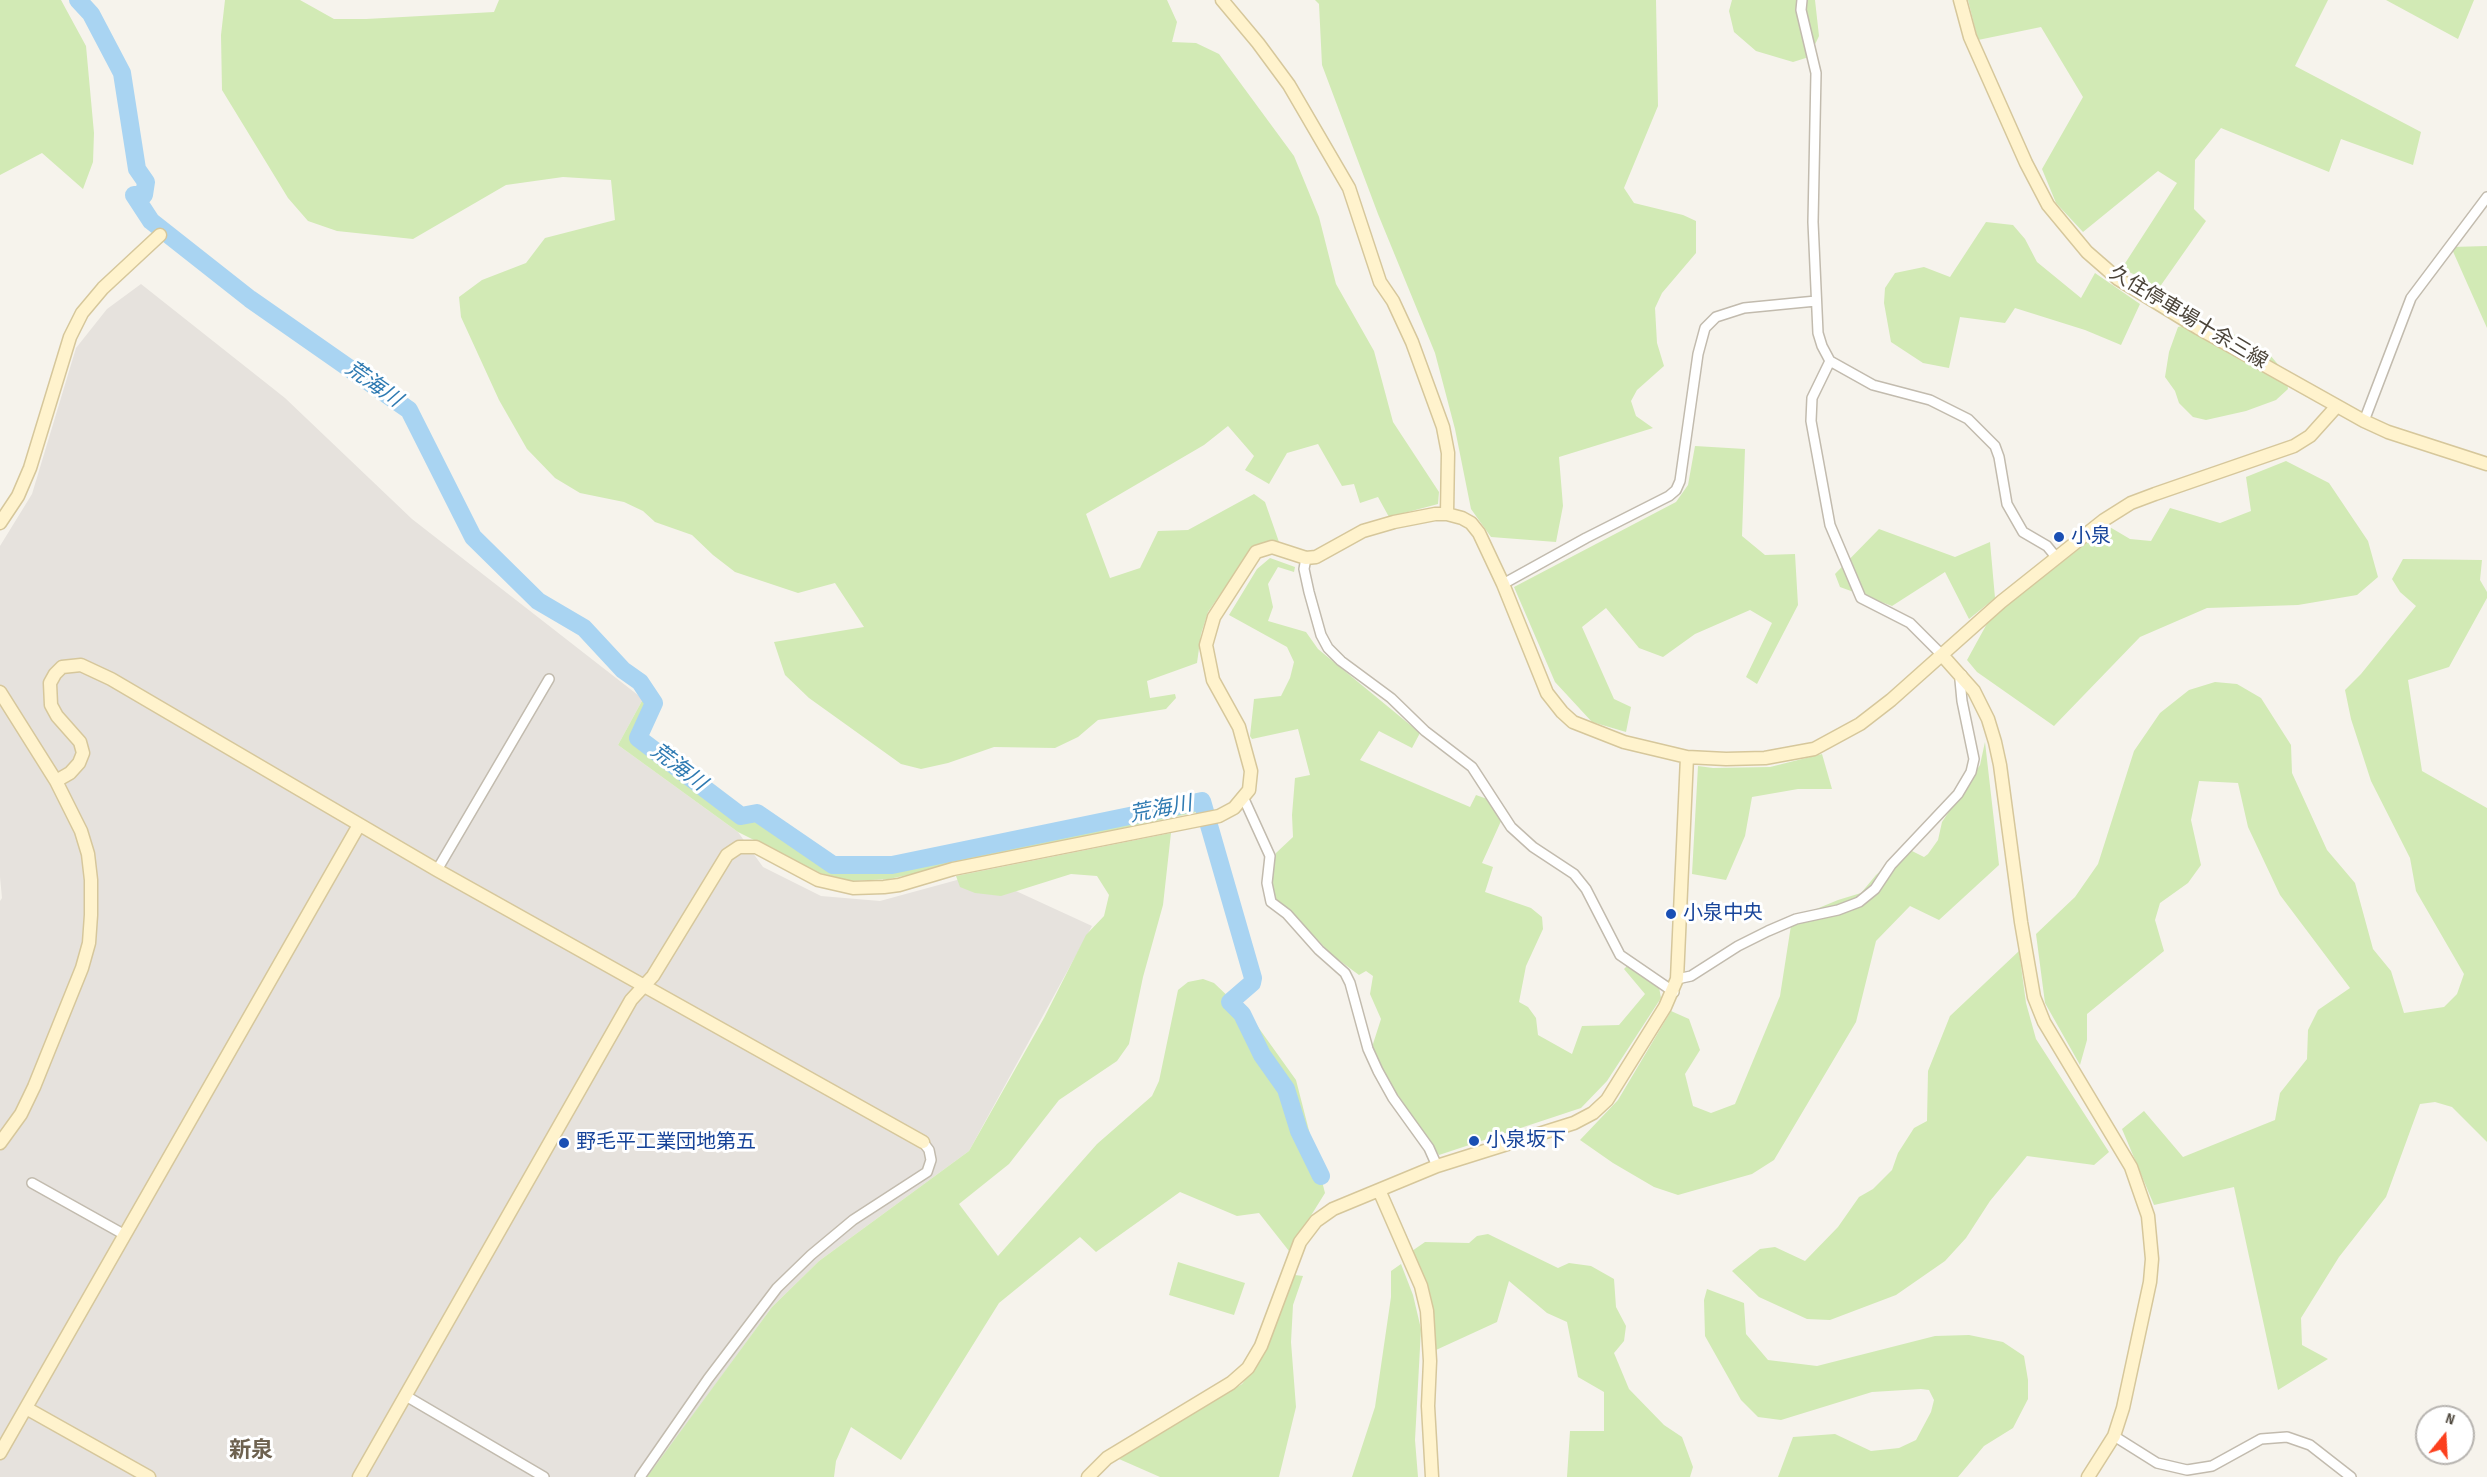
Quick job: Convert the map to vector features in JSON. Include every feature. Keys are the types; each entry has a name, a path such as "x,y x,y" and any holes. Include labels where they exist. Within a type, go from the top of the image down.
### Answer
{"street":[{"path":"1222,0 1289,85 1349,188 1380,282 1412,342 1443,427 1448,453 1447,514"},
{"path":"1802,0 1801,10 1816,73 1813,222 1818,333 1830,361 1873,385 1930,400 1968,419 1995,446 2000,457 2007,504 2023,532 2047,546 2056,556"},
{"name":"久住停車場十余三線","path":"1960,0 1970,37 2026,163 2048,205 2087,252 2118,279 2364,421 2388,432 2487,464"},
{"path":"2364,421 2410,298 2487,197"},
{"path":"0,523 18,496 30,468 70,337 82,313 103,288 160,235"},
{"path":"1503,584 1669,496 1676,490 1680,481 1698,354 1705,328 1716,317 1744,308 1816,301"},
{"path":"1830,361 1812,398 1811,421 1830,525 1861,598 1910,623 1962,675 1982,705 1999,757 2021,922 2034,997 2044,1022 2131,1167 2148,1215 2152,1259 2150,1282 2123,1408 2114,1436 2088,1477"},
{"path":"359,1477 631,1000 642,985 653,976 727,855 740,847 756,847 818,880 853,888 884,888 953,869 1219,816 1234,808 1249,790 1251,771 1239,727 1213,680 1206,654 1206,637 1214,617 1256,552 1272,548 1306,558 1316,557 1363,531 1394,522 1447,514 1462,518 1475,528 1503,584 1547,693 1562,712 1574,722 1624,742 1687,757 1765,758 1814,749 1860,724 1891,700 2056,556 2085,533 2131,503 2294,446 2310,436 2337,406"},
{"path":"1306,558 1304,569 1309,592 1328,648 1349,667 1391,698 1425,731 1472,766 1511,827 1533,847 1574,874 1586,888 1620,955 1674,992"},
{"path":"56,781 70,773 79,763 83,753 80,742 57,716 51,705 50,683 62,667 81,665 111,679 437,870 923,1142 929,1150 931,1160 927,1172 853,1220 811,1255 777,1288 715,1370 640,1477"},
{"path":"1677,979 1691,976 1738,946 1768,931 1796,919 1838,910 1859,902 1875,889 1891,865 1958,794 1971,772 1974,759 1959,680 1962,675"},
{"path":"437,870 549,679"},
{"path":"0,692 56,781 81,831 88,855 91,880 89,943 82,968 34,1087 21,1114 0,1143"},
{"path":"1088,1477 1107,1458 1231,1383 1248,1368 1261,1346 1300,1242 1316,1221 1333,1209 1437,1166 1574,1123 1593,1113 1607,1100 1621,1081 1674,992 1677,979 1687,757"},
{"path":"1244,798 1270,856 1267,883 1271,902 1287,914 1318,950 1345,973 1350,983 1368,1049 1378,1071 1393,1098 1429,1148 1437,1166"},
{"path":"0,1453 359,825"},
{"path":"32,1183 125,1236"},
{"path":"1379,1190 1421,1286 1427,1311 1430,1361 1428,1406 1432,1477"},
{"path":"406,1396 544,1477"},
{"path":"26,1408 149,1477"},
{"path":"2114,1436 2157,1463 2187,1470 2212,1466 2261,1439 2294,1438 2310,1446 2351,1477"}],"shaded area":[{"path":"141,284 285,398 412,519 643,699 618,745 738,832 763,867 821,896 880,901 979,874 1092,926 969,1151 819,1261 772,1307 648,1477 0,1477 0,901 2,898 0,877 0,546 32,494 76,348 107,309"}],"green space":[{"path":"0,0 61,0 86,46 94,133 93,162 83,189 42,153 0,175"},
{"path":"225,0 300,0 334,19 366,19 494,12 499,0 1167,0 1177,22 1172,42 1196,43 1219,54 1294,156 1319,217 1336,284 1374,351 1393,422 1439,492 1438,504 1389,517 1378,497 1360,503 1354,484 1342,486 1318,444 1287,453 1269,484 1245,470 1254,456 1228,426 1204,445 1086,514 1110,578 1140,568 1158,531 1188,530 1254,494 1265,502 1279,542 1264,542 1252,548 1208,612 1201,634 1197,663 1147,681 1150,698 1175,694 1176,698 1166,709 1098,720 1078,737 1055,748 994,747 948,763 921,769 901,764 809,698 785,675 774,642 864,627 835,583 798,593 735,572 692,535 655,522 643,511 624,502 580,493 555,478 527,449 499,400 461,317 459,297 482,280 526,263 545,238 615,220 611,180 563,177 506,185 413,239 337,231 308,221 288,198 222,90 221,35"},
{"path":"1315,0 1656,0 1658,106 1624,188 1634,203 1683,215 1696,221 1696,253 1662,293 1655,308 1657,343 1664,366 1637,390 1631,401 1636,416 1653,428 1559,457 1563,506 1556,542 1491,537 1471,509 1455,429 1435,353 1378,214 1322,65 1319,4"},
{"path":"1732,0 1815,0 1819,36 1809,57 1793,62 1756,51 1734,32 1729,11"},
{"path":"1968,0 2328,0 2295,66 2421,132 2413,165 2341,139 2329,172 2221,128 2195,160 2194,209 2206,221 2159,288 2122,268 2177,183 2158,171 2083,232 2056,203 2042,169 2083,97 2041,27 1978,40"},
{"path":"2386,0 2474,0 2458,39"},
{"path":"1986,222 2013,225 2025,239 2037,262 2081,298 2095,273 2140,304 2121,345 2085,330 2015,308 2005,323 1960,317 1949,368 1923,363 1891,342 1884,303 1885,288 1895,273 1924,267 1950,277"},
{"path":"2487,246 2487,328 2451,247"},
{"path":"2194,323 2233,334 2265,349 2286,374 2288,389 2276,400 2246,411 2206,420 2193,417 2179,403 2175,391 2165,377 2169,352 2178,327"},
{"path":"1695,446 1745,449 1742,536 1765,555 1795,554 1798,605 1757,684 1746,677 1772,623 1750,610 1695,634 1663,657 1639,648 1606,608 1582,627 1614,699 1631,707 1626,732 1592,722 1555,682 1514,587 1676,502 1688,485"},
{"path":"2286,461 2329,483 2368,541 2378,577 2357,595 2298,605 2207,608 2140,637 2054,726 1977,672 1967,660 1989,620 2108,526 2130,539 2151,541 2170,508 2220,523 2251,511 2246,477"},
{"path":"1879,529 1955,557 1990,542 1995,598 1969,619 1945,572 1892,606 1840,587 1835,574"},
{"path":"1270,558 1295,567 1294,572 1278,567 1268,584 1273,607 1268,621 1306,632 1318,649 1420,733 1412,748 1379,731 1360,760 1470,807 1476,795 1490,800 1502,819 1482,863 1493,867 1485,892 1531,908 1542,917 1543,929 1526,966 1519,1002 1528,1007 1536,1018 1538,1035 1572,1054 1582,1026 1619,1025 1645,994 1624,969 1628,965 1659,987 1661,998 1607,1081 1581,1108 1439,1155 1380,1069 1372,1047 1381,1019 1370,994 1373,976 1366,971 1359,975 1332,955 1295,916 1277,902 1272,894 1272,873 1276,853 1293,837 1295,778 1310,775 1298,729 1252,739 1250,736 1254,699 1281,696 1290,678 1294,662 1287,647 1229,615 1257,569"},
{"path":"2403,559 2482,560 2480,580 2487,592 2487,598 2449,667 2408,680 2422,771 2487,808 2487,1142 2452,1107 2435,1102 2420,1104 2386,1197 2339,1257 2301,1318 2302,1345 2328,1359 2278,1390 2234,1187 2154,1205 2122,1129 2144,1111 2183,1157 2275,1120 2280,1093 2307,1059 2308,1030 2318,1010 2350,988 2280,895 2248,827 2238,783 2199,781 2191,820 2201,865 2188,883 2160,903 2155,920 2164,951 2087,1014 2087,1040 2080,1065 2045,1003 2036,934 2075,897 2098,864 2134,751 2160,713 2189,690 2215,682 2237,684 2261,698 2291,745 2292,773 2327,850 2355,883 2373,949 2391,971 2404,1013 2444,1007 2457,994 2464,974 2416,891 2410,858 2371,781 2351,719 2345,690 2361,674 2416,606 2400,592 2392,579"},
{"path":"643,699 649,705 634,739 740,819 756,818 833,868 892,869 1123,815 1200,805 1202,811 889,879 851,881 820,873 738,832 618,745"},
{"path":"1985,742 1999,865 1939,920 1910,906 1876,941 1856,1022 1774,1160 1752,1174 1678,1195 1654,1187 1580,1140 1618,1100 1671,1011 1689,1019 1700,1050 1685,1074 1693,1106 1711,1113 1735,1104 1780,996 1792,919 1861,893 1876,875 1906,848 1924,857 1928,854 1938,840 1942,822 1980,765"},
{"path":"1822,754 1832,789 1798,789 1752,797 1745,836 1726,880 1692,874 1698,766 1770,767"},
{"path":"1171,833 1163,905 1143,977 1129,1044 1117,1061 1059,1100 1009,1164 959,1204 998,1256 1097,1144 1152,1096 1159,1081 1178,990 1188,982 1203,979 1214,983 1253,1020 1296,1080 1325,1193 1289,1251 1259,1213 1237,1216 1180,1192 1096,1252 1080,1237 999,1303 901,1460 851,1427 836,1461 834,1477 647,1477 772,1307 819,1261 969,1151 1044,1018 1086,935 1104,916 1109,895 1097,876 1071,874 1001,896 975,893 960,887 956,876"},
{"path":"2019,951 2026,1003 2036,1039 2109,1152 2094,1165 2027,1156 1990,1201 1966,1238 1945,1261 1896,1295 1830,1320 1807,1319 1759,1297 1732,1271 1760,1249 1775,1247 1805,1261 1838,1227 1859,1197 1873,1189 1892,1170 1898,1153 1914,1128 1927,1121 1928,1071 1950,1016"},
{"path":"1488,1234 1558,1268 1569,1263 1591,1266 1614,1279 1616,1307 1626,1326 1624,1341 1614,1353 1629,1389 1664,1425 1682,1437 1693,1467 1690,1477 1567,1477 1570,1431 1604,1431 1604,1392 1578,1377 1567,1322 1547,1313 1509,1281 1497,1322 1436,1350 1431,1299 1412,1251 1425,1242 1469,1243 1477,1236"},
{"path":"1178,1262 1245,1283 1234,1315 1169,1295"},
{"path":"1401,1264 1413,1295 1421,1329 1415,1440 1418,1477 1352,1477 1375,1407 1391,1297 1391,1271"},
{"path":"1295,1275 1303,1276 1293,1305 1291,1342 1296,1407 1279,1477 1160,1477 1119,1459 1242,1384 1263,1356"},
{"path":"1707,1289 1744,1303 1746,1334 1768,1360 1817,1366 1935,1336 1969,1335 2003,1342 2024,1356 2028,1399 2013,1428 1984,1446 1958,1477 1778,1477 1793,1437 1835,1434 1871,1451 1899,1448 1916,1440 1931,1412 1934,1400 1929,1390 1872,1392 1781,1420 1758,1417 1741,1400 1705,1336 1704,1300"}],"waterway":[{"name":"荒海川","path":"78,0 91,14 122,73 137,169 146,182 144,195 134,195 151,221 250,299 409,410 473,537 538,601 584,628 623,670 640,682 654,703 638,738 741,816 757,813 833,865 892,865 1202,801 1253,978 1252,983 1230,1002 1242,1014 1262,1055 1286,1089 1299,1131 1321,1176"}],"place":[{"name":"小泉","path":"2059,537"},
{"name":"小泉中央","path":"1671,914"},
{"name":"小泉坂下","path":"1474,1141"},
{"name":"野毛平工業団地第五","path":"564,1143"}],"district":[{"name":"新泉","path":"251,1451"}]}
